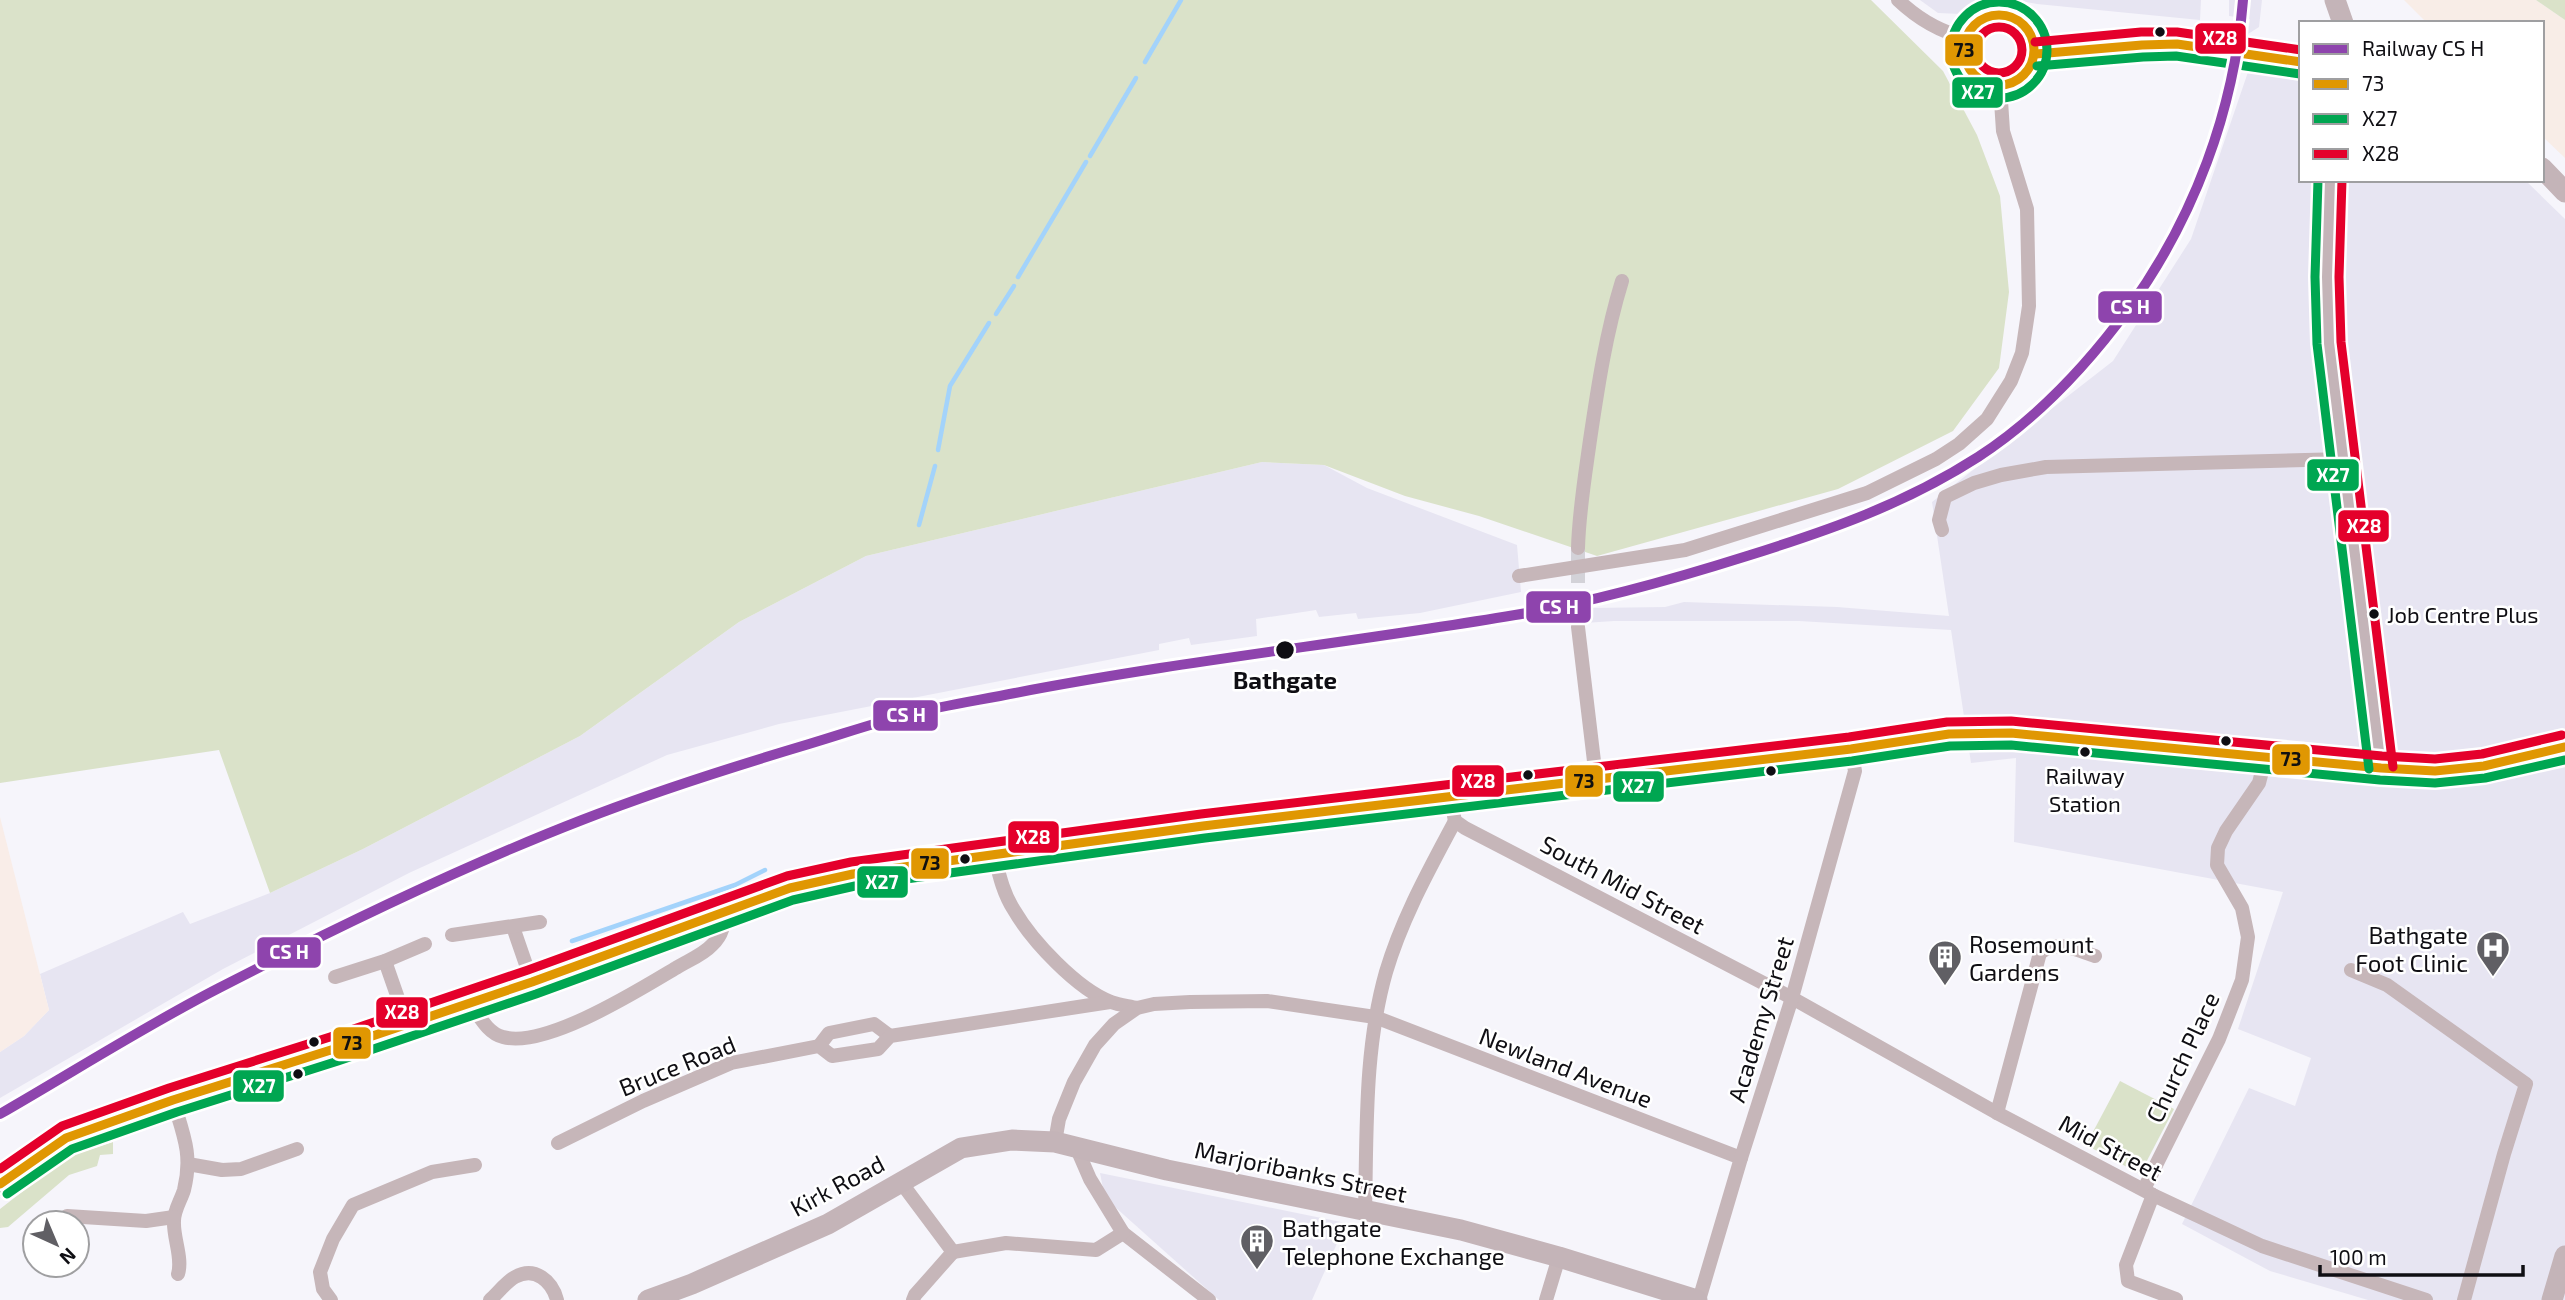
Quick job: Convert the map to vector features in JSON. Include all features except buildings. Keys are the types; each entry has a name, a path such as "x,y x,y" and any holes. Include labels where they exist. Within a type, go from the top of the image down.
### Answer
{"main road":[{"path":"2335,0 2342,21"},
{"path":"2544,170 2565,192"},
{"path":"2330,182 2327,303 2329,343 2381,768"},
{"path":"0,1184 66,1138 173,1100 533,982 790,888 853,874 1450,796 1852,749 1949,734 2011,733 2435,771 2484,766 2565,747"},
{"name":"Kirk Road","path":"648,1300 692,1284 828,1224 961,1148 1012,1140 1055,1142"},
{"name":"Marjoribanks Street","path":"1055,1142 1077,1149 1461,1230 1698,1300"},
{"path":"2552,1300 2565,1256"}],"street":[{"path":"1898,0 1922,20 1950,34 1966,38"},
{"path":"2004,15 2015,18 2030,32 2036,54 2020,80 2000,86 1988,84 1978,79 1965,61 1966,38 1972,27 1981,20 2004,15"},
{"path":"2036,54 2176,44 2214,48 2274,61 2299,62"},
{"path":"1519,576 1685,550 1867,493 1936,459 1959,444 1987,419 2019,363 2029,306 2026,209 2003,131 2000,86"},
{"path":"1578,548 1579,521 1598,392 1610,320 1622,281"},
{"path":"1942,530 1939,520 1945,498 1974,482 2046,467 2344,459"},
{"path":"1578,627 1596,778"},
{"name":"Academy Street","path":"1698,1300 1792,998 1855,771 1852,749"},
{"name":"Church Place","path":"2176,1299 2128,1281 2126,1265 2149,1192 2219,1040 2242,980 2248,937 2242,908 2217,865 2218,848 2225,831 2259,783 2266,756"},
{"path":"1365,1211 1368,1093 1376,1017 1387,971 1401,930 1418,890 1455,821 1450,796"},
{"name":"South Mid Street","path":"1455,821 1792,998"},
{"path":"994,854 1000,881 1014,910 1042,947 1083,985 1110,1002 1137,1008"},
{"path":"470,1003 486,1027 501,1037 523,1039 547,1033 588,1017 631,995 712,946 723,930 725,911"},
{"path":"452,935 540,922"},
{"path":"513,927 533,982"},
{"path":"335,977 385,961 425,944"},
{"path":"1997,1113 2040,953 2057,944 2087,957"},
{"path":"385,961 407,1024"},
{"path":"2351,970 2387,985 2526,1084 2464,1300"},
{"name":"Mid Street","path":"1792,998 1997,1113 2149,1192 2262,1246 2426,1300"},
{"name":"Newland Avenue","path":"1137,1008 1191,1002 1267,1001 1376,1017 1741,1158"},
{"name":"Bruce Road","path":"819,1046 832,1056 878,1049 890,1036 1110,1002"},
{"path":"1055,1142 1059,1119 1074,1082 1095,1045 1114,1024 1137,1008"},
{"name":"Bruce Road","path":"558,1143 643,1101 731,1063 819,1046 829,1033 874,1024 890,1036"},
{"path":"173,1100 189,1156 184,1190 174,1217 174,1241 181,1265 177,1274"},
{"path":"188,1164 222,1170 241,1169 297,1149"},
{"path":"1077,1149 1090,1179 1124,1233 1209,1300"},
{"path":"331,1300 323,1289 320,1272 333,1239 353,1205 432,1172 475,1165"},
{"path":"900,1181 953,1252"},
{"path":"91,1218 146,1221 174,1217"},
{"path":"913,1300 953,1252 1006,1243 1096,1250 1124,1233"},
{"path":"1546,1300 1559,1257"},
{"path":"490,1300 516,1276 536,1274 547,1280 555,1291 557,1300"}],"shaded area":[{"path":"1920,0 1978,0 1961,14 1938,13"},
{"path":"2016,0 2201,0 2200,20 2037,4"},
{"path":"2229,0 2262,0 2259,27 2248,34 2250,19 2229,16"},
{"path":"2404,0 2536,0 2565,20 2565,158 2544,138 2544,21 2425,21"},
{"path":"2248,72 2299,81 2299,182 2527,182 2565,219 2565,1300 2368,1300 2270,1271 2182,1224 2249,1088 2295,1106 2311,1058 2238,1029 2283,892 2014,842 2016,758 1971,763 1951,630 1799,621 1614,621 1569,624 1591,608 1665,607 1684,602 1837,607 1949,616 1932,502 2113,361 2191,239"},
{"path":"1262,462 1324,465 1367,488 1517,545 1521,592 1420,613 1358,619 1356,613 1319,617 1316,610 1256,619 1257,636 1191,645 1189,638 1159,644 1159,650 779,724 667,755 409,873 223,969 0,1098 0,1052 24,1036 49,1010 40,974 183,912 190,924 270,893 363,849 580,736 739,622 866,556"},
{"path":"0,817 49,1010 24,1036 0,1052"},
{"path":"1100,1173 1346,1223 1312,1300 1219,1300 1105,1198"}],"green space":[{"path":"0,0 1871,0 1943,71 1977,135 2000,196 2009,292 1999,368 1953,431 1838,489 1597,556 1479,516 1405,496 1324,465 1262,462 866,556 739,622 580,736 363,849 270,893 219,750 0,783"},
{"path":"2536,0 2565,0 2565,20"},
{"path":"2120,1081 2174,1109 2140,1174 2086,1145"},
{"path":"113,1142 113,1154 100,1155 97,1166 69,1175 29,1209 21,1209 21,1216 8,1227 0,1228 0,1209 67,1157"}],"waterway":[{"path":"1145,62 1181,0"},
{"path":"1090,156 1136,78"},
{"path":"1018,277 1086,162"},
{"path":"996,314 1014,286"},
{"path":"938,450 950,386 989,323"},
{"path":"919,525 935,466"},
{"path":"572,941 735,885 765,870"}],"tunnel":[{"path":"1578,548 1578,627"}],"transit line":[{"path":"0,1114 136,1033 263,965 353,921 536,838 694,780 872,724 950,705 1140,671 1515,615 1603,597 1690,574 1808,536 1923,489 2000,442 2061,389 2097,349 2152,273 2173,238 2207,162 2231,82 2243,0"},
{"name":"X27","path":"1999,2 2017,6 2033,16 2043,32 2047,50 2043,68 2033,84 2017,94 1999,98 1981,94 1965,84 1955,68 1951,50 1955,32 1965,16 1981,6 1999,2"},
{"name":"73","path":"2006,15 2019,21 2028,30 2032,36 2034,50 2032,64 2024,75 2013,83 1992,85 1974,75 1966,64 1964,43 1974,25 1985,17 2006,15"},
{"name":"X28","path":"1999,27 2015,34 2022,50 2015,66 1999,73 1983,66 1976,50 1983,34 1999,27"},
{"name":"X28","path":"2035,42 2141,32 2177,32 2299,50"},
{"name":"73","path":"2036,54 2177,44 2299,62"},
{"name":"X27","path":"2037,66 2176,56 2299,74"},
{"name":"X27","path":"2318,182 2315,277 2317,344 2369,769"},
{"name":"X28","path":"2342,182 2339,277 2341,342 2393,767"},
{"name":"X28","path":"0,1169 62,1126 528,970 787,876 851,862 1201,814 1849,737 1947,722 2011,721 2435,759 2482,754 2562,735"},
{"name":"73","path":"0,1184 66,1138 532,982 790,888 853,874 1203,826 1851,749 1949,734 2011,733 2435,771 2484,766 2565,747"},
{"name":"X27","path":"7,1194 72,1149 536,994 793,900 855,886 1205,838 1852,761 1950,746 2011,745 2435,783 2485,778 2565,760"}],"place":[{"name":"Job Centre Plus","path":"2374,614"},
{"name":"Bathgate","path":"1285,650"},
{"name":"Railway Station","path":"2085,752"},
{"name":"Bathgate Foot Clinic","path":"2493,978"},
{"name":"Rosemount Gardens","path":"1945,987"},
{"name":"Bathgate Telephone Exchange","path":"1257,1271"}]}
